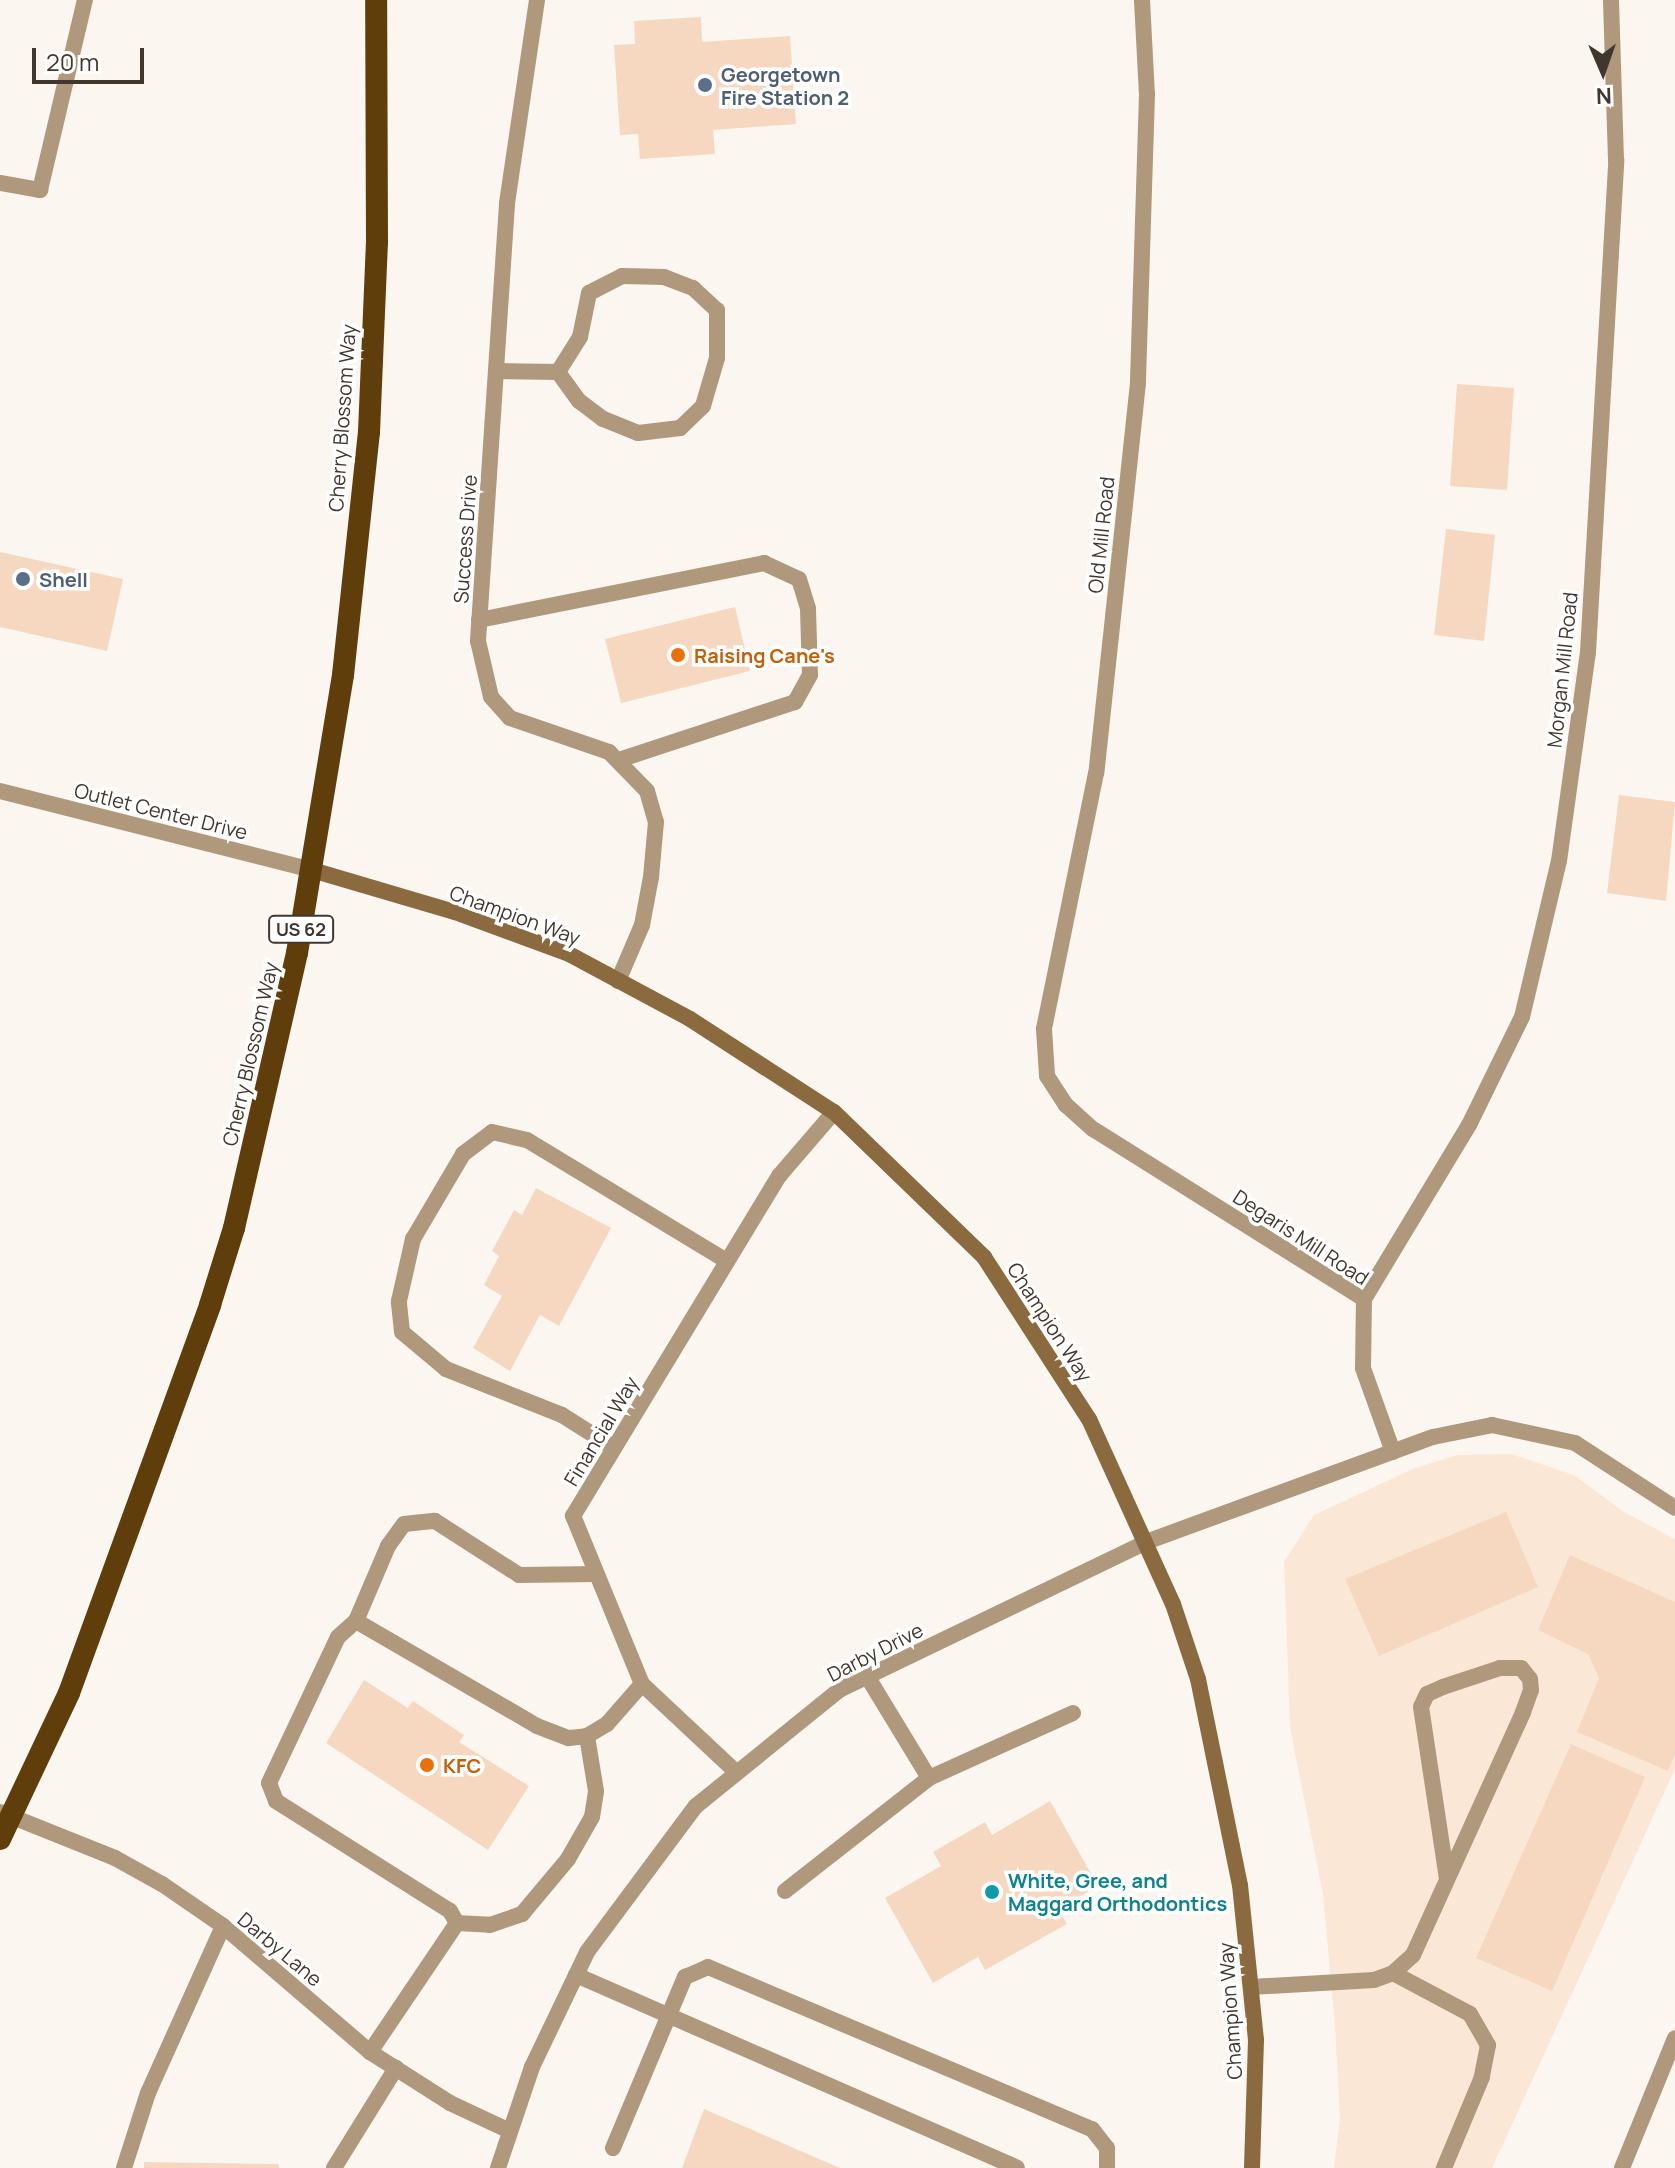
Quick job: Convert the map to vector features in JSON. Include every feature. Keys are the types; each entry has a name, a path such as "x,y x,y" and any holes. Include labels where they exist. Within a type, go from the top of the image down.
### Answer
{"highway":[{"name":"Cherry Blossom Way","path":"0,1839 7,1813 69,1693 210,1305 261,1117 312,870 343,675 369,432 377,243 376,0"}],"main road":[{"name":"Champion Way","path":"312,870 455,912 569,954 791,1080 834,1112 984,1257 1089,1419 1146,1542 1201,1692 1240,1885 1251,1987 1256,2040 1252,2168"}],"street":[{"path":"0,183 40,190 85,0"},
{"name":"Success Drive","path":"537,0 507,204 479,620 482,673 491,697 510,718 579,740 619,760 647,791 656,822 642,925 618,981"},
{"name":"Old Mill Road","path":"1046,1069 1044,1029 1096,773 1138,383 1147,94 1142,0"},
{"name":"Morgan Mill Road","path":"1364,1299 1469,1125 1522,1017 1559,861 1589,636 1616,160 1611,0"},
{"path":"622,276 664,277 693,288 717,310 717,358 703,406 680,428 638,433 603,419 579,401 558,372 580,337 589,293 622,276"},
{"path":"496,371 558,372"},
{"path":"479,620 764,563 799,579 808,609 810,675 795,702 619,760"},
{"name":"Outlet Center Drive","path":"0,791 312,870"},
{"name":"Degaris Mill Road","path":"1046,1069 1066,1105 1093,1129 1364,1299 1363,1368 1393,1452"},
{"name":"Financial Way","path":"735,1771 642,1684 573,1516 779,1176 834,1112"},
{"path":"614,1448 562,1415 446,1369 402,1332 399,1301 413,1239 463,1154 492,1132 527,1140 727,1261"},
{"path":"1393,1452 1433,1437 1492,1425 1575,1443 1675,1508"},
{"name":"Darby Drive","path":"498,2168 532,2067 587,1952 696,1806 735,1771 839,1690 867,1676 1146,1542 1393,1452"},
{"path":"457,1923 450,1911 276,1801 269,1783 338,1637 356,1621 388,1546 404,1524 435,1521 519,1575 596,1574"},
{"path":"356,1621 537,1726 569,1738 587,1736 607,1724 642,1684"},
{"path":"1251,1987 1346,1983 1393,1973 1413,1955 1531,1690 1530,1679 1521,1668 1500,1668 1443,1687 1427,1694 1421,1707 1447,1878"},
{"path":"867,1676 929,1778"},
{"path":"785,1891 929,1778 1073,1713"},
{"path":"457,1923 490,1925 522,1914 568,1859 592,1817 596,1791 587,1736"},
{"name":"Darby Lane","path":"7,1813 127,1865 223,1926 370,2052 450,2103 510,2131"},
{"path":"370,2052 457,1923"},
{"path":"124,2168 148,2093 223,1926"},
{"path":"613,2148 685,1977 708,1967 1092,2129 1107,2148 1107,2168"},
{"path":"1393,1973 1470,2014 1488,2045 1482,2077 1444,2168"},
{"path":"576,1975 1017,2168"},
{"path":"1622,2168 1675,2038"},
{"path":"334,2168 396,2068"}],"shaded area":[{"path":"1511,1454 1574,1475 1624,1512 1675,1539 1675,1769 1492,2168 1334,2168 1340,2119 1335,2026 1323,1894 1290,1727 1284,1562 1314,1515 1415,1468 1458,1455"}],"building":[{"name":"Georgetown Fire Station 2","path":"701,17 702,42 790,36 796,124 713,130 715,154 640,159 638,134 620,135 614,45 635,44 634,21"},
{"path":"1457,384 1514,388 1507,490 1450,486"},
{"path":"1446,529 1495,535 1484,641 1434,635"},
{"path":"0,552 123,579 107,651 0,627"},
{"name":"Raising Cane's","path":"735,607 750,671 621,703 605,639"},
{"path":"1619,795 1675,802 1666,901 1607,893"},
{"path":"536,1188 611,1228 559,1326 540,1315 510,1371 473,1348 502,1296 484,1285 499,1256 492,1251 514,1210 522,1215"},
{"path":"1506,1512 1538,1587 1379,1656 1345,1579"},
{"path":"1570,1555 1675,1602 1675,1754 1668,1771 1577,1732 1599,1678 1588,1654 1538,1630"},
{"name":"KFC","path":"364,1680 408,1708 413,1701 464,1735 459,1742 529,1786 488,1850 326,1743"},
{"path":"1571,1744 1645,1777 1552,1991 1476,1958"},
{"name":"White, Gree, and Maggard Orthodontics","path":"1050,1801 1098,1886 1058,1909 1067,1924 985,1970 978,1957 933,1983 885,1898 941,1866 933,1852 985,1822 992,1835"},
{"path":"704,2109 840,2168 682,2168"},
{"path":"144,2162 278,2164 279,2168 144,2168"}],"place":[{"name":"Georgetown Fire Station 2","path":"705,85"},
{"name":"Shell","path":"23,579"},
{"name":"Raising Cane's","path":"678,655"},
{"name":"KFC","path":"427,1765"},
{"name":"White, Gree, and Maggard Orthodontics","path":"992,1892"}]}
